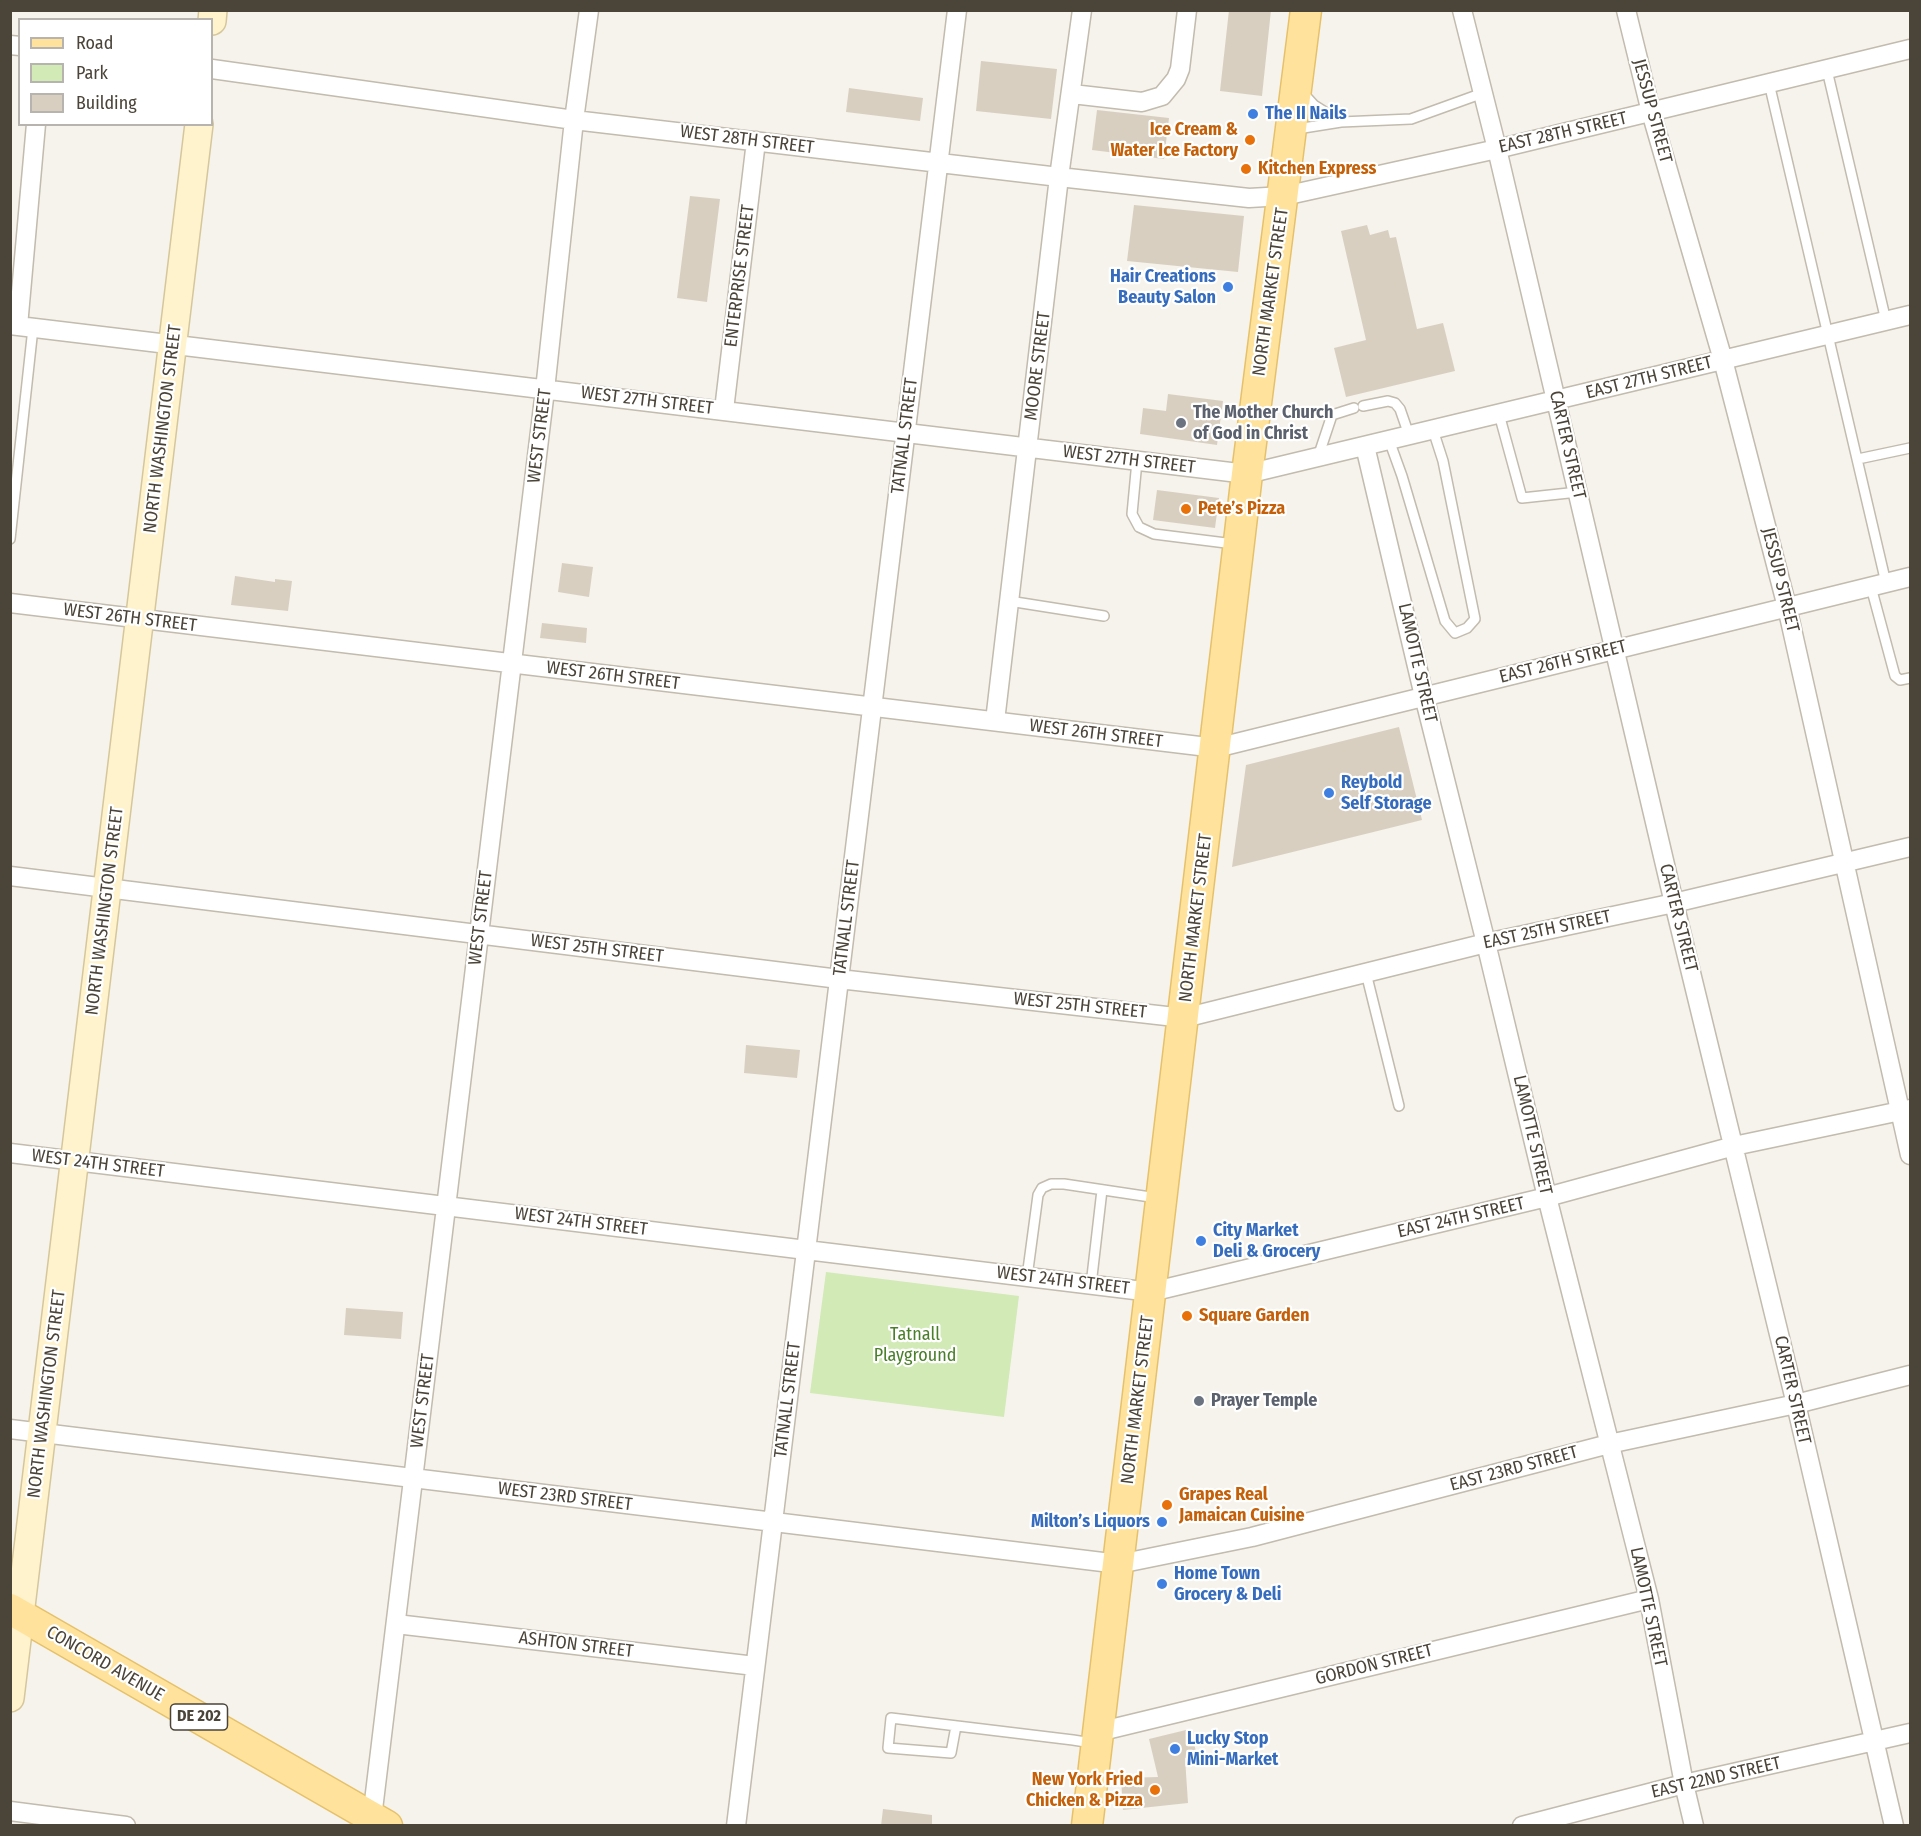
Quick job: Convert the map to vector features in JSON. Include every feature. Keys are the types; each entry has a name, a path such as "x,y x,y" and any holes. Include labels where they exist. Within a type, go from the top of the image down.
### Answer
{"main road":[{"name":"NORTH MARKET STREET","path":"1087,1826 1247,474 1306,10"},
{"name":"NORTH WASHINGTON STREET","path":"10,1698 16,1612 42,1433 199,126"},
{"name":"CONCORD AVENUE","path":"16,1612 377,1822"}],"street":[{"name":"WEST STREET","path":"377,1822 396,1624 545,390 574,120 589,10"},
{"name":"TATNALL STREET","path":"736,1826 957,10"},
{"name":"MOORE STREET","path":"995,721 1059,177 1082,10"},
{"path":"1072,94 1142,102 1162,96 1176,79 1180,69 1187,10"},
{"name":"CARTER STREET","path":"1462,10 1497,149 1674,903 1796,1404 1894,1826"},
{"name":"JESSUP STREET","path":"1626,10 1651,112 1723,360 1787,607 1905,1111 1911,1155"},
{"name":"EAST 28TH STREET","path":"1284,196 1497,149 1911,49"},
{"name":"WEST 28TH STREET","path":"213,69 574,120 937,163 1249,198 1284,196"},
{"path":"20,326 36,126"},
{"name":"ENTERPRISE STREET","path":"724,410 756,141"},
{"name":"EAST 27TH STREET","path":"1247,474 1911,315"},
{"name":"WEST 27TH STREET","path":"20,326 1247,474"},
{"name":"LAMOTTE STREET","path":"1365,446 1424,696 1648,1599 1694,1826"},
{"name":"EAST 26TH STREET","path":"1216,748 1911,577"},
{"name":"WEST 26TH STREET","path":"10,603 1216,748"},
{"name":"EAST 25TH STREET","path":"1184,1018 1486,943 1674,903 1911,847"},
{"name":"WEST 25TH STREET","path":"10,876 839,979 1184,1018"},
{"name":"EAST 24TH STREET","path":"1151,1292 1547,1197 1734,1146 1905,1111"},
{"name":"WEST 24TH STREET","path":"10,1153 1151,1292"},
{"name":"EAST 23RD STREET","path":"1119,1564 1252,1537 1609,1444 1796,1404 1911,1375"},
{"name":"WEST 23RD STREET","path":"10,1429 1119,1564"},
{"name":"GORDON STREET","path":"1098,1738 1648,1599"},
{"name":"ASHTON STREET","path":"396,1624 755,1666"},
{"name":"EAST 22ND STREET","path":"1522,1826 1684,1784 1911,1732"},
{"path":"10,1811 126,1826"}],"lane":[{"path":"1827,70 1886,321"},
{"path":"1298,83 1305,97 1341,122"},
{"path":"1769,83 1858,459 1895,676 1900,680 1911,678"},
{"path":"1292,131 1341,122 1411,119 1483,93"},
{"path":"10,539 20,326"},
{"path":"1318,457 1332,415 1359,407 1388,401 1395,403 1400,409 1409,435"},
{"path":"1499,414 1522,498 1578,492"},
{"path":"1389,440 1402,476 1444,621 1455,633 1467,628 1475,619 1443,461 1433,430"},
{"path":"1858,459 1911,448"},
{"path":"1137,461 1132,514 1138,527 1154,534 1239,544"},
{"path":"1009,601 1104,616"},
{"path":"1366,974 1399,1106"},
{"path":"1028,1277 1038,1195 1042,1188 1051,1184 1162,1199"},
{"path":"1091,1285 1102,1190"},
{"path":"956,1726 951,1753 888,1748 891,1718 1098,1738"}],"green space":[{"name":"Tatnall Playground","path":"826,1272 1019,1296 1004,1417 810,1393"}],"building":[{"path":"1229,10 1271,10 1262,96 1220,91"},
{"path":"981,61 1057,69 1051,119 976,111"},
{"path":"849,88 923,98 920,121 846,112"},
{"path":"1097,110 1169,118 1164,159 1092,150"},
{"path":"690,196 720,199 707,302 677,298"},
{"path":"1134,205 1244,216 1238,272 1127,261"},
{"path":"1367,225 1370,235 1388,230 1390,238 1396,237 1417,329 1443,323 1455,371 1346,397 1334,348 1366,340 1341,231"},
{"name":"The Mother Church of God in Christ","path":"1168,394 1223,401 1217,445 1140,434 1143,408 1166,411"},
{"name":"Pete’s Pizza","path":"1157,490 1219,498 1215,528 1153,520"},
{"path":"562,563 593,567 589,597 558,592"},
{"path":"235,576 275,582 275,579 292,581 288,611 231,605"},
{"path":"542,623 587,628 586,643 540,638"},
{"name":"Reybold Self Storage","path":"1399,727 1422,820 1232,867 1246,765"},
{"path":"746,1045 800,1050 797,1078 744,1073"},
{"path":"346,1308 403,1312 401,1339 344,1335"},
{"path":"1190,1729 1197,1755 1185,1758 1188,1803 1123,1810 1121,1778 1158,1777 1149,1739"},
{"path":"883,1809 932,1815 932,1826 881,1826"}],"place":[{"name":"The II Nails","path":"1253,114"},
{"name":"Ice Cream & Water Ice Factory","path":"1250,140"},
{"name":"Kitchen Express","path":"1246,169"},
{"name":"Hair Creations Beauty Salon","path":"1228,287"},
{"name":"The Mother Church of God in Christ","path":"1181,423"},
{"name":"Pete’s Pizza","path":"1186,509"},
{"name":"Reybold Self Storage","path":"1329,793"},
{"name":"City Market Deli & Grocery","path":"1201,1241"},
{"name":"Square Garden","path":"1187,1316"},
{"name":"Prayer Temple","path":"1199,1401"},
{"name":"Grapes Real Jamaican Cuisine","path":"1167,1505"},
{"name":"Milton’s Liquors","path":"1162,1522"},
{"name":"Home Town Grocery & Deli","path":"1162,1584"},
{"name":"Lucky Stop Mini-Market","path":"1175,1749"},
{"name":"New York Fried Chicken & Pizza","path":"1155,1790"}]}
